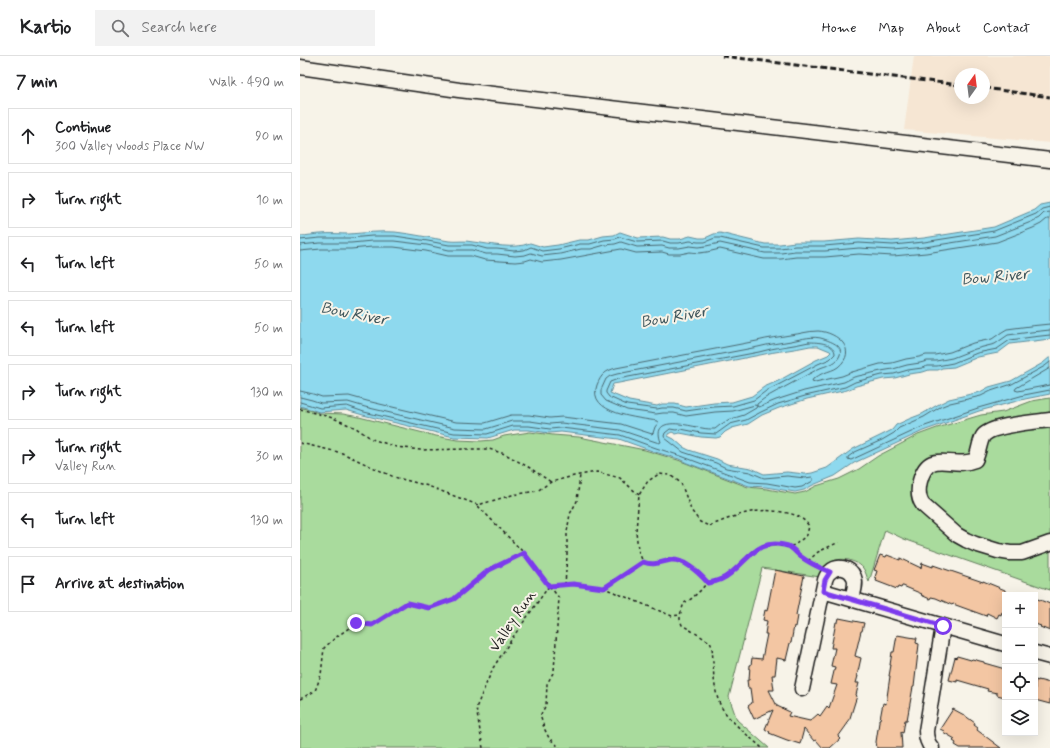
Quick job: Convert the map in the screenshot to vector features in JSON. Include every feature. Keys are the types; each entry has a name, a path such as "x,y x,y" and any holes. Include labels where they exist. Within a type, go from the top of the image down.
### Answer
{"street":[{"path":"300,67 458,90 1050,160"},
{"path":"1050,420 995,428 983,436 975,460 971,462 956,463 938,461 930,464 925,468 919,485 920,501 923,505 957,535 966,540 998,551 1010,553 1022,553 1050,543"},
{"path":"802,689 825,580 830,572 836,568 844,568 853,575 855,584 852,599"},
{"path":"823,591 1002,643"},
{"path":"932,748 928,744 926,731 943,626"},
{"path":"1038,654 1050,657"}],"path":[{"path":"300,409 333,418 356,428 372,439 396,447 420,450 489,450 505,454 551,482"},
{"path":"300,443 342,453 394,477 428,486 478,505 512,495 537,491 551,482 597,472 620,478 639,495"},
{"path":"643,562 638,550 636,532 639,495 648,481 659,474 670,475 681,483 691,510 700,522 709,526 753,511 765,510 792,514 800,517 809,526 807,535 790,547"},
{"path":"565,585 567,532 570,514 576,501 580,475"},
{"name":"Valley Run","path":"478,505 524,553 549,586 513,637 494,668 476,708 483,748"},
{"path":"808,561 818,552 839,542"},
{"path":"762,748 723,710 715,683 712,647 710,642 682,625 680,615 684,603 701,590 705,584 730,575 754,550 772,544 790,547 801,557 830,572"},
{"path":"300,700 315,691 321,675 324,648 356,623 372,625 407,603 429,608 454,599 489,570 524,553"},
{"path":"604,588 643,562 651,564 673,560 679,561 697,571 708,583"},
{"path":"549,586 573,584 604,588 672,616 680,615"},
{"path":"549,586 559,598 554,671 547,684 546,705 541,714 541,718 549,738 560,748"}],"shaded area":[{"path":"914,56 1050,56 1050,143 904,130"}],"green space":[{"path":"1050,398 1050,590 904,539 885,530 869,582 863,568 858,564 844,559 831,562 827,565 820,577 762,568 729,697 737,720 769,748 300,748 300,407 319,413 343,414 359,417 457,440 493,440 504,436 530,432 579,437 645,450 678,460 748,487 795,494 805,492 816,486 839,479 918,435 981,415 1003,412 1032,401"}],"water":[{"name":"Bow River","path":"1050,203 1050,339 1010,344 998,353 978,357 954,367 929,370 895,378 883,379 847,390 807,399 762,415 748,424 732,428 720,437 716,438 680,433 676,434 672,432 668,434 668,436 683,447 727,464 751,468 764,474 787,472 805,474 812,473 827,468 853,449 892,430 896,425 922,414 949,399 980,392 989,387 1011,381 1043,363 1050,357 1050,394 979,411 923,431 854,463 835,476 804,490 795,492 766,487 749,486 679,459 619,439 529,430 514,430 488,438 454,437 346,410 319,412 300,406 300,236 395,232 449,241 467,241 510,246 530,243 543,247 579,240 589,240 614,235 620,232 638,238 663,237 670,239 680,239 690,236 705,238 720,233 765,244 859,239 892,241 924,238 994,227 1034,210 1040,205","holes":["818,346 831,352 828,355 764,387 752,396 732,402 686,407 675,404 662,404 657,406 629,401 610,393 613,384 772,352"]}],"building":[{"path":"880,555 886,557 887,555 900,560 900,558 921,568 922,563 933,567 933,565 983,581 1005,590 1005,592 1002,592 1001,615 999,614 997,618 987,613 986,616 936,598 931,597 930,599 903,586 901,588 898,587 897,589 876,581 877,578 875,577 877,571 874,570"},
{"path":"775,570 804,576 796,615 798,616 796,627 794,626 786,660 777,658 775,675 772,675 774,690 769,690 777,706 790,712 788,716 810,721 818,714 820,716 827,706 829,708 837,685 831,684 835,667 831,666 835,648 831,648 836,622 838,622 839,618 864,623 855,656 861,658 856,683 859,683 857,696 850,718 847,722 848,723 838,737 840,739 830,748 823,748 816,740 814,741 804,729 800,744 769,733 770,732 765,729 773,710 754,719 748,706 752,703 750,688 748,688 747,680 749,680 752,658 762,659 767,634 765,634 767,621 763,620 765,610 767,611"},
{"path":"1038,599 1050,604 1050,631 1040,627 1041,626 1038,625"},
{"path":"897,635 917,638 916,643 919,644 914,687 907,720 905,720 903,733 901,732 902,748 877,748 876,742 879,719 883,703 886,704 892,652 894,652"},
{"path":"957,656 972,659 1002,668 1002,696 997,695 997,693 987,691 988,689 957,680 957,682 949,680 955,657 956,658"},
{"path":"1038,680 1050,683 1050,704 1038,701"},
{"path":"953,709 975,723 974,725 978,728 977,730 1001,748 960,748 955,745 956,743 953,741 955,739 940,729"}],"railway":[{"path":"722,56 954,84"},
{"path":"990,89 1050,97"}],"route":[{"path":"356,623 372,625 407,603 429,608 454,599 489,570 524,553 549,586 573,584 604,588 643,562 651,564 673,560 679,561 697,571 708,583 713,582 730,575 754,550 768,544 772,544 790,547 801,557 830,572 825,580 823,591 943,626"}]}
